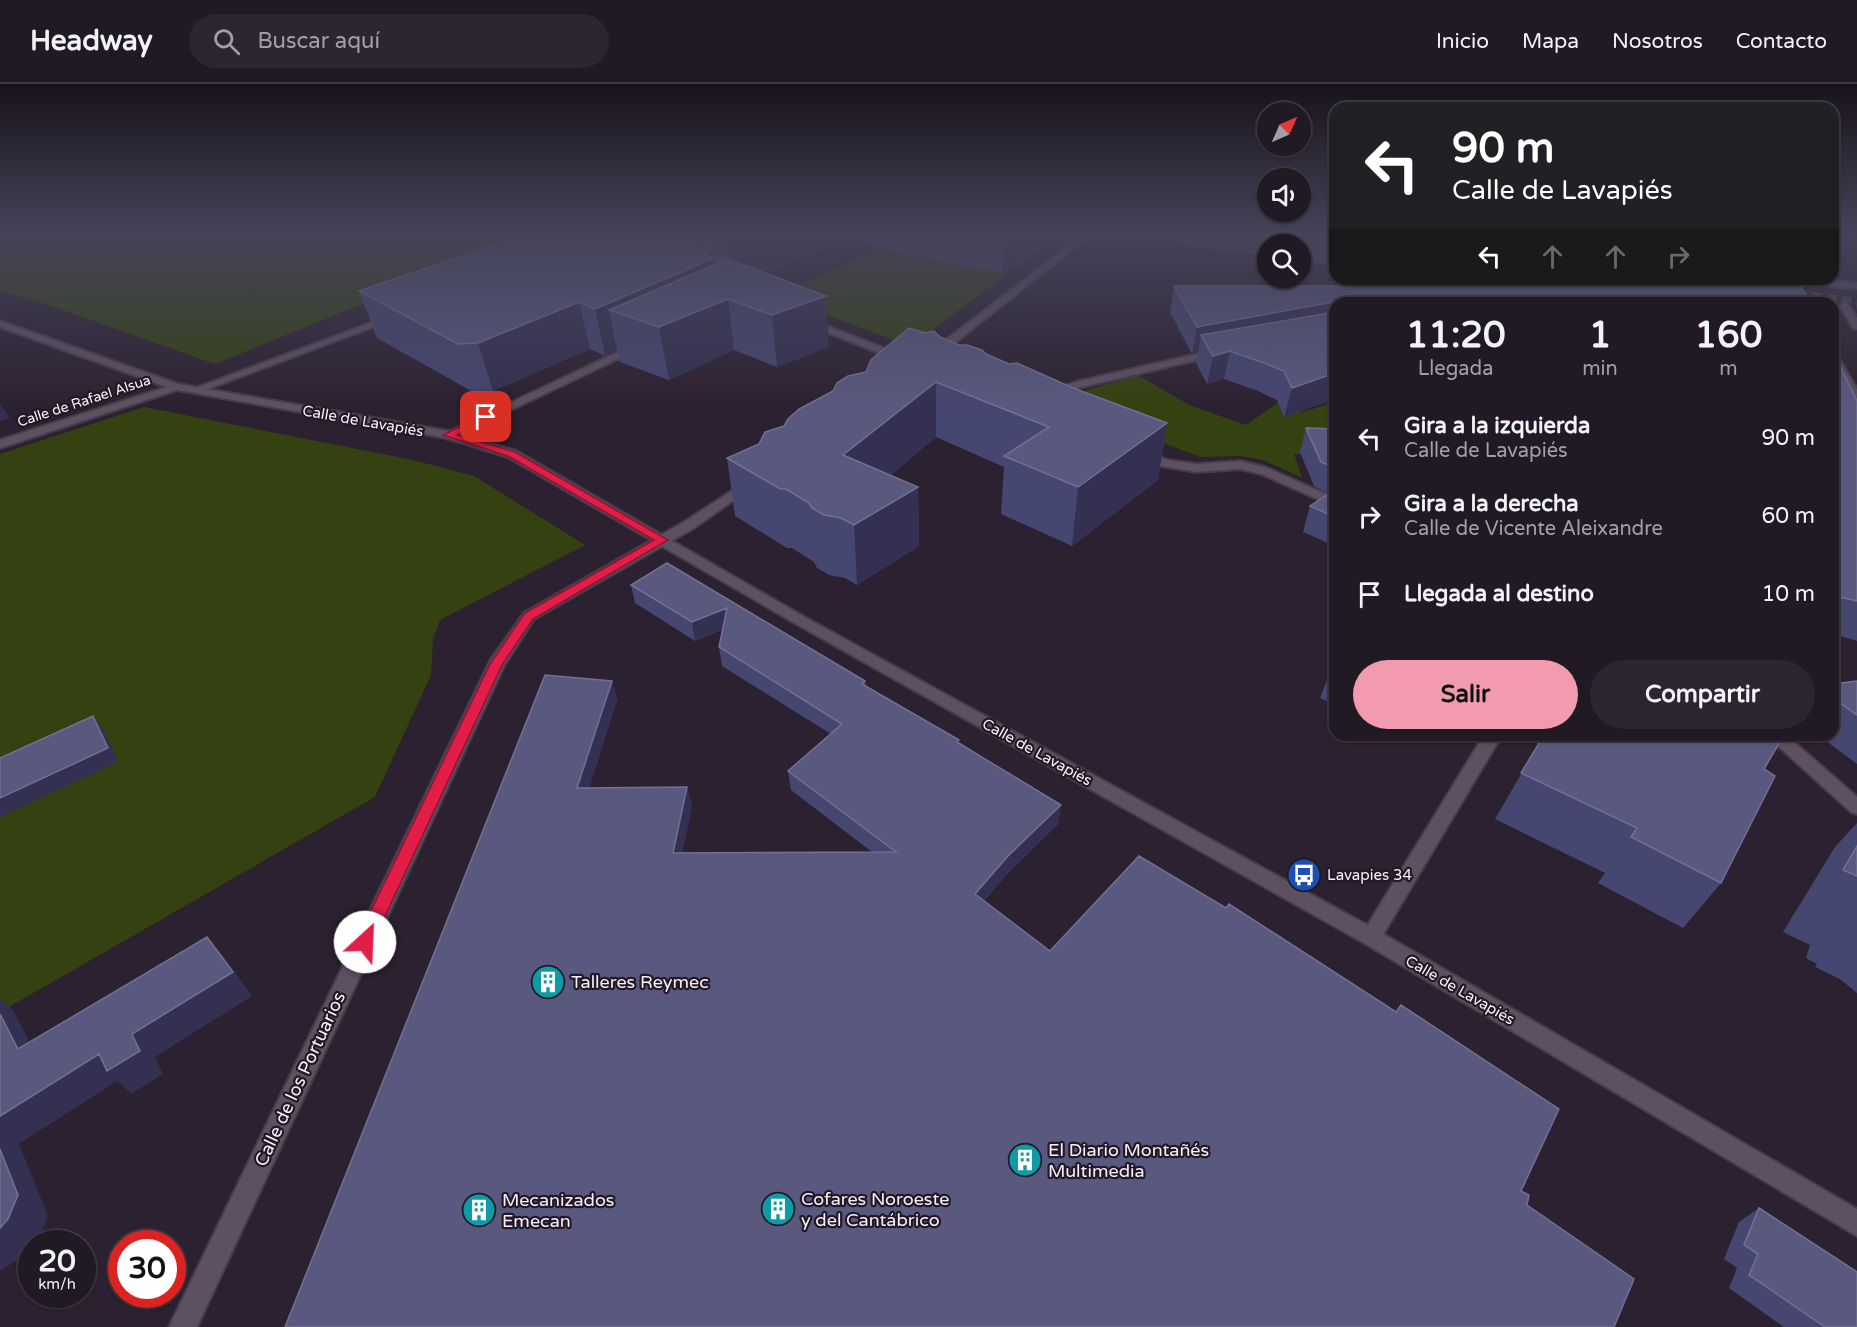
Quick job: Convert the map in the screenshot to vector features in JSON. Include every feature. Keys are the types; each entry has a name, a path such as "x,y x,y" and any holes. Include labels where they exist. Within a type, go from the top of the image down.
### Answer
{"street":[{"path":"796,317 922,362 1016,290"},
{"path":"1845,306 1853,290"},
{"path":"1839,306 1845,306"},
{"path":"1845,306 1857,326"},
{"path":"196,390 402,314"},
{"name":"Calle de Lavapiés","path":"0,324 176,387 448,435 512,454 813,628 1371,937 1857,1223"},
{"path":"448,435 649,341"},
{"path":"1039,398 1079,384 1230,350"},
{"path":"1839,368 1857,399"},
{"name":"Calle de Rafael Alsua","path":"0,444 176,387"},
{"path":"1133,450 1165,463 1197,468 1240,465 1265,471 1329,500"},
{"name":"Calle de los Portuarios","path":"183,1327 496,664 529,616 706,514 764,473"},
{"path":"1371,937 1489,741"},
{"path":"1785,741 1857,807"}],"green space":[{"path":"396,290 215,364 40,302 0,291"},
{"path":"790,290 986,290 919,340 896,341 777,296"},
{"path":"1138,375 1189,405 1246,425 1279,402 1303,412 1329,404 1329,455 1294,454 1302,478 1263,460 1240,456 1200,457 1053,400"},
{"path":"144,407 413,460 474,476 585,545 440,620 433,639 431,675 375,797 0,1012 0,454"}],"building":[{"path":"639,290 595,309 579,302 478,343 458,344 359,291"},
{"path":"656,290 810,290 826,296 772,315 728,299 659,327 609,310"},
{"path":"1176,290 1803,290 1806,297 1329,297 1329,303 1197,327"},
{"path":"1329,313 1329,375 1292,388 1284,371 1230,351 1213,356 1201,335"},
{"path":"909,328 925,333 934,331 940,337 959,345 982,350 1009,364 1017,363 1073,388 1167,423 1078,487 1004,456 1049,427 936,382 843,455 918,487 854,525 841,518 824,515 786,489 780,489 727,458 759,444 765,432 784,426 799,409 833,391 837,383 848,376 866,372 871,360"},
{"path":"1839,364 1857,401 1857,601 1839,598"},
{"path":"1306,428 1329,429 1329,465 1321,462"},
{"path":"1329,493 1329,514 1310,506"},
{"path":"667,563 865,681 862,684 959,740 957,742 1061,805 1008,856 975,894 1050,951 1139,856 1226,908 1229,904 1396,1012 1401,1005 1559,1109 1521,1191 1529,1195 1527,1205 1634,1279 1614,1327 285,1327 545,675 612,681 577,788 687,787 673,853 896,852 788,771 842,724 719,647 727,608 692,622 631,585"},
{"path":"1857,681 1857,715 1839,702 1839,683"},
{"path":"93,716 108,748 0,798 0,758"},
{"path":"1540,741 1780,741 1764,769 1775,776 1721,883 1631,837 1637,828 1521,773"},
{"path":"1857,846 1857,876 1843,870"},
{"path":"207,937 233,972 132,1034 140,1051 107,1071 99,1054 0,1116 0,1014 18,1049"},
{"path":"0,1149 18,1195 8,1219 0,1228"},
{"path":"1759,1208 1857,1272 1857,1327 1825,1327 1749,1275 1758,1254 1744,1245"}],"tunnel":[{"path":"1782,293 1812,297"},
{"path":"1839,301 1857,303"}],"place":[{"name":"Lavapies 34","path":"1304,875"},
{"name":"Talleres Reymec","path":"548,982"},
{"name":"El Diario Montañés Multimedia","path":"1025,1160"},
{"name":"Cofares Noroeste y del Cantábrico","path":"778,1209"},
{"name":"Mecanizados Emecan","path":"479,1210"}],"route":[{"path":"365,942 496,664 529,616 662,540 512,454 448,435 486,417"}]}
